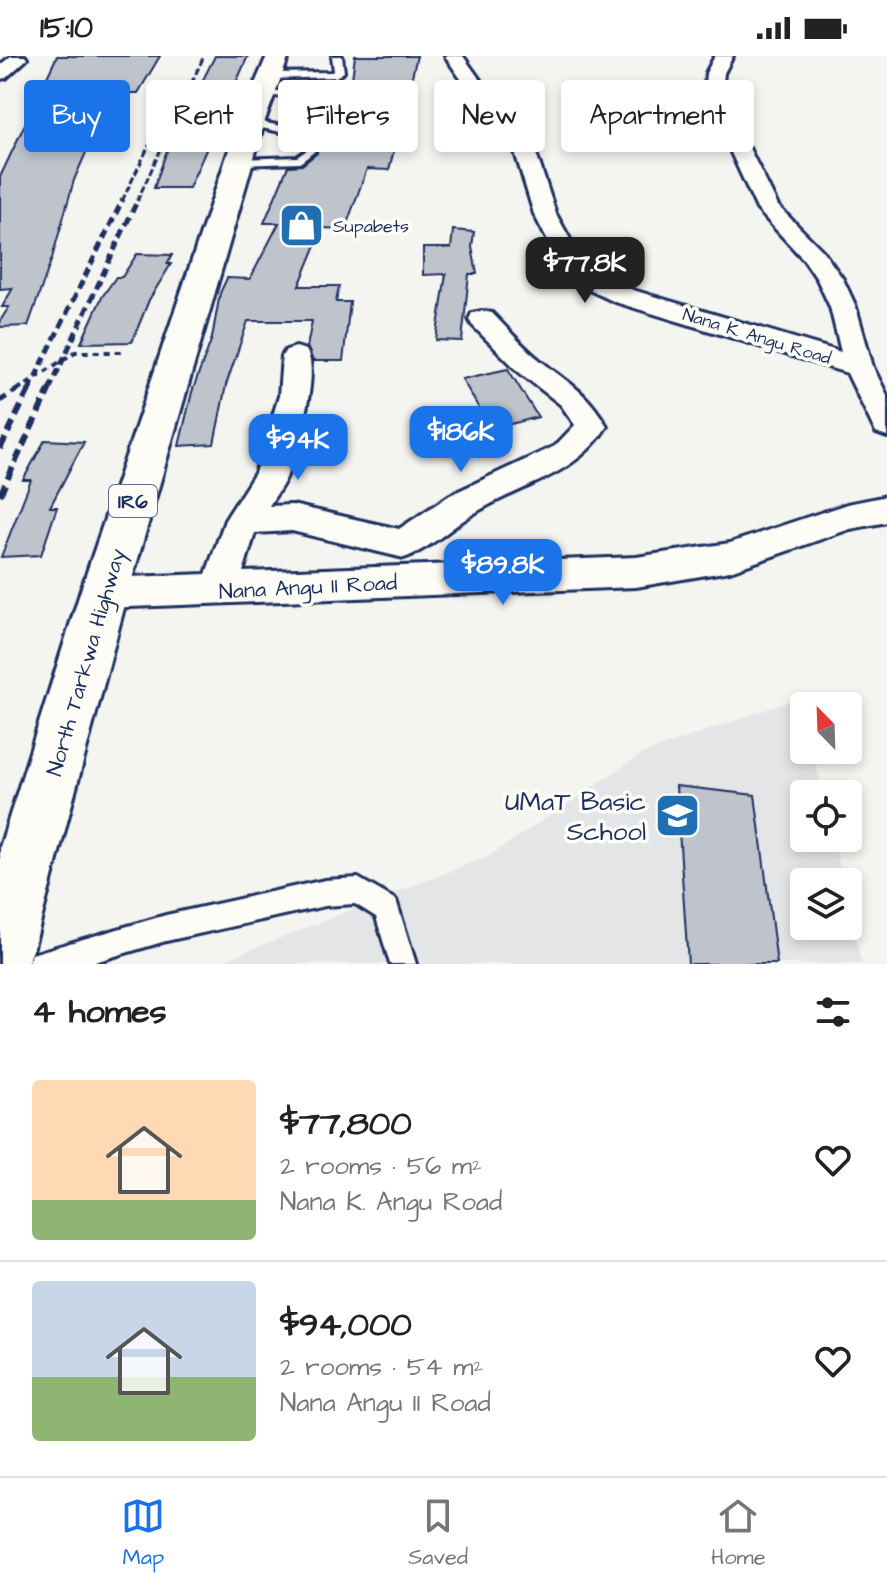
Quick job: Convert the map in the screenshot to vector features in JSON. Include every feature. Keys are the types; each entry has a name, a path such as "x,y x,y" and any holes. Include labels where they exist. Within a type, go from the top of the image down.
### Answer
{"main road":[{"name":"North Tarkwa Highway","path":"0,950 104,593 273,93"}],"street":[{"name":"Nana K. Angu Road","path":"454,56 499,120 524,147 545,214 570,261 592,282 624,296 859,367"},
{"path":"724,56 715,73 713,94 768,209 813,255 830,279 843,307 859,367 887,426"},
{"path":"0,74 18,59"},
{"path":"242,520 292,518 404,544 462,504 566,454 592,426 572,398 530,367 482,319"},
{"path":"219,590 242,520 271,475 294,396 296,356"},
{"name":"Nana Angu II Road","path":"104,593 636,572 730,557 847,517 887,509"}],"lane":[{"path":"273,93 339,72 337,56"},
{"path":"273,93 303,133 310,136 311,146 300,160 273,93"},
{"path":"42,964 166,928 325,893 358,891 387,909 403,964"}],"path":[{"path":"0,401 75,352 124,352"}],"shaded area":[{"name":"UMaT Basic School","path":"790,701 790,764 816,764 820,780 790,780 790,852 836,852 840,868 790,868 790,940 856,940 862,964 214,964 489,856 642,754"}],"building":[{"path":"57,56 160,56 138,93 130,93 130,80 46,80"},
{"path":"215,56 248,56 237,80 203,80"},
{"path":"355,56 417,56 411,80 340,80 352,79"},
{"path":"24,126 24,152 86,152 74,180 52,258 28,326 0,327 0,321 9,307 2,307 13,288 0,289 0,177"},
{"path":"205,152 189,188 154,188 166,153"},
{"path":"393,152 389,170 367,169 345,229 323,228 299,286 339,286 336,302 350,302 343,361 313,361 307,347 312,321 248,321 226,385 214,444 179,446 192,392 212,338 220,293 227,278 250,279 279,223 264,223 288,166 302,165 317,153"},
{"path":"453,230 474,232 472,247 477,274 469,274 462,341 436,340 446,274 423,275 423,248 451,248"},
{"path":"137,254 172,255 167,264 171,264 149,300 132,342 81,343 102,297 116,277 122,277"},
{"path":"508,369 538,417 491,429 462,379"},
{"path":"45,440 84,442 50,507 57,507 41,555 1,557 31,480 23,480"},
{"path":"676,786 755,795 777,964 688,964"}],"railway":[{"path":"137,201 204,56"},
{"path":"122,201 146,152"},
{"path":"29,390 123,199"},
{"path":"49,390 138,199"},
{"path":"0,449 30,388"},
{"path":"0,495 50,388"}],"place":[{"name":"Supabets","path":"302,226"},
{"name":"UMaT Basic School","path":"677,816"}]}
